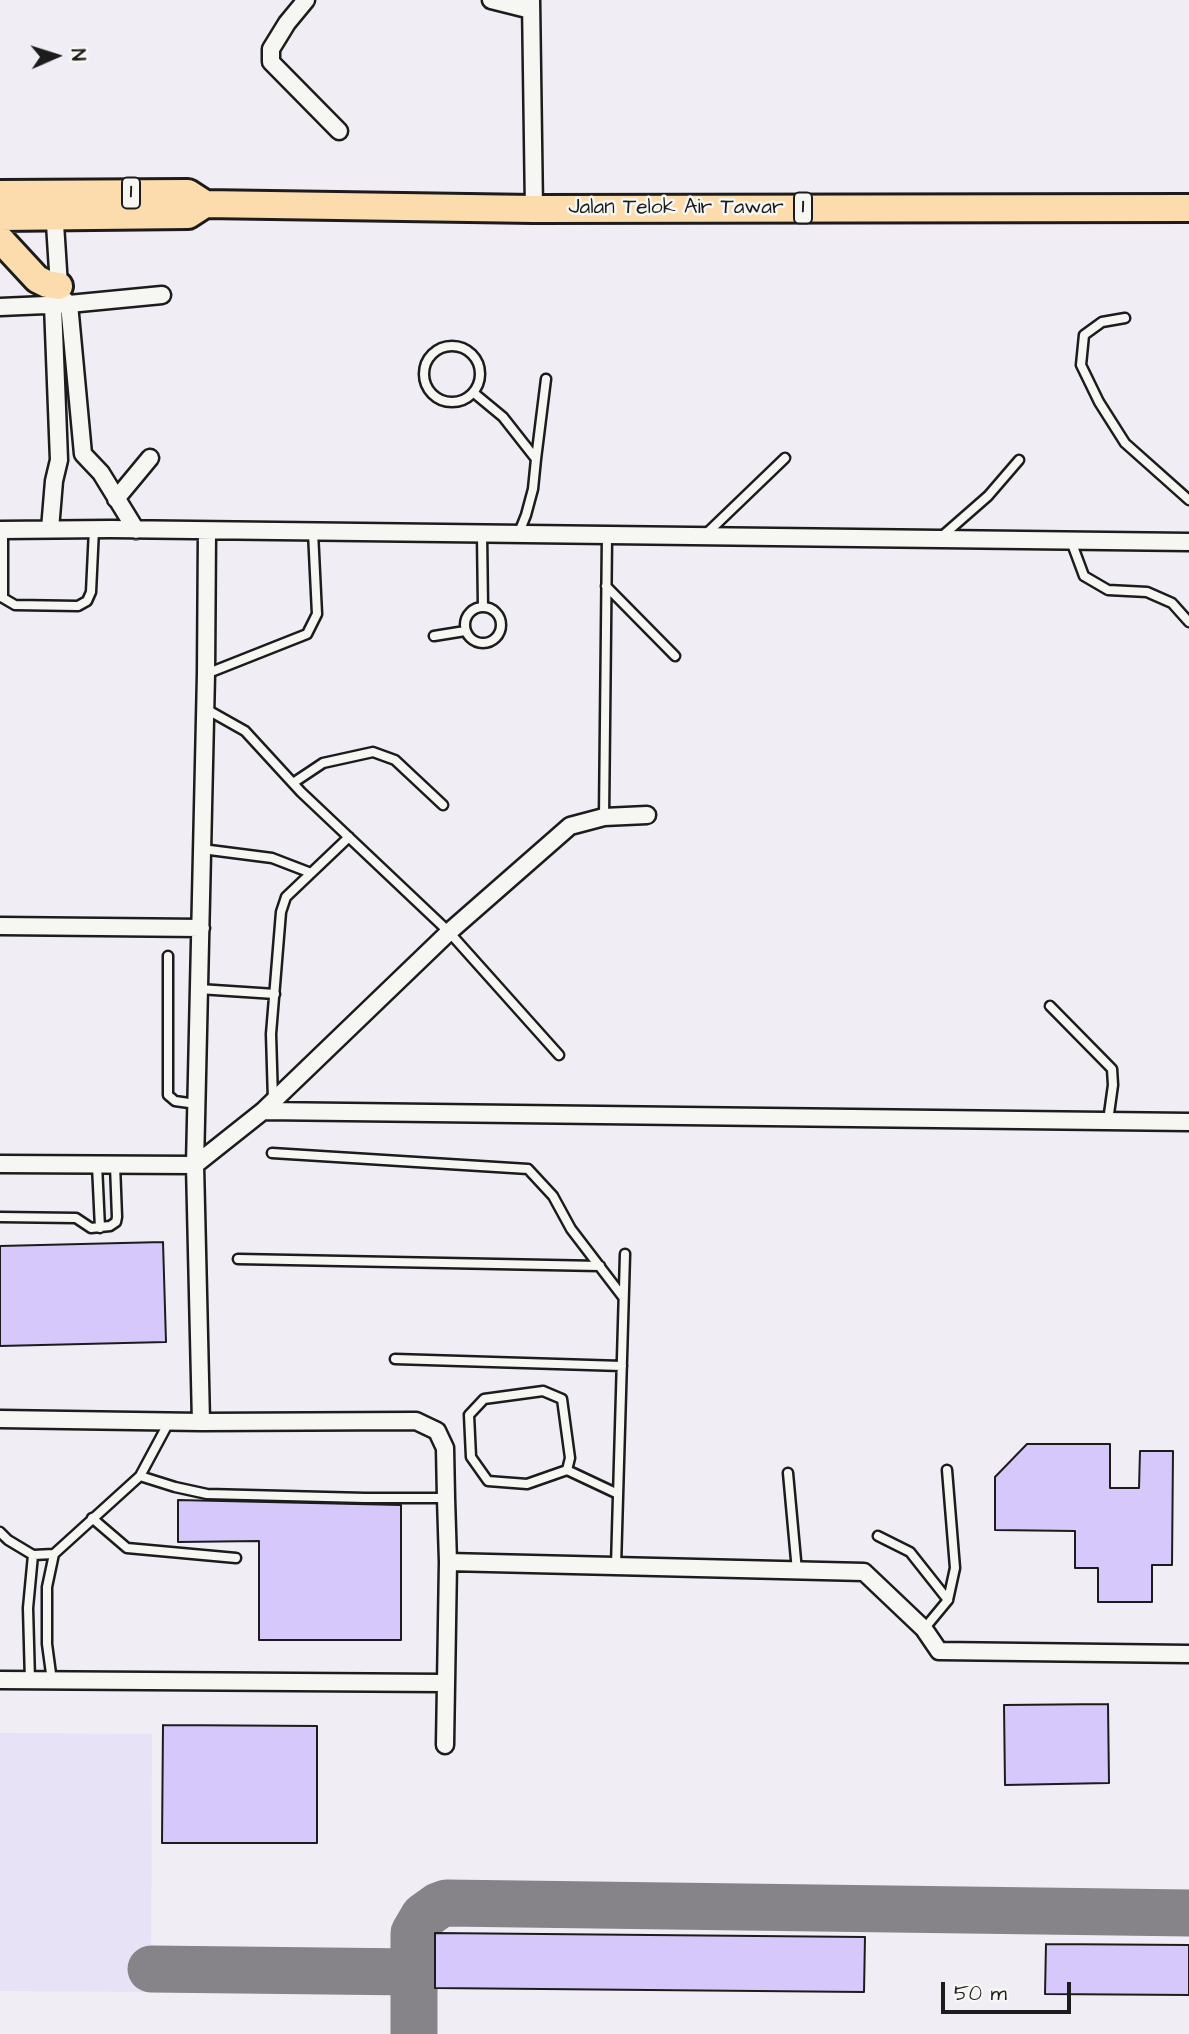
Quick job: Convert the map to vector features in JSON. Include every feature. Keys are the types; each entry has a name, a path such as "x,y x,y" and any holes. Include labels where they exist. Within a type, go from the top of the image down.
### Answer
{"main road":[{"name":"Jalan Telok Air Tawar","path":"0,217 54,206 188,193 205,204 534,209 1189,208"},
{"name":"Jalan Telok Air Tawar","path":"0,194 54,206"},
{"path":"0,239 37,279 47,284 60,298"}],"street":[{"path":"306,0 271,49 271,62 339,131"},
{"path":"491,0 531,5 534,209"},
{"path":"50,529 54,481 59,460 60,298 54,206"},
{"path":"0,307 60,298 162,295"},
{"path":"60,298 83,454 100,473 136,530"},
{"path":"59,460 72,453 83,454"},
{"path":"116,499 150,458"},
{"path":"1,530 1189,542"},
{"path":"201,1422 195,1165 206,674 206,531"},
{"path":"0,1164 195,1165 268,1106 449,932 570,826 604,817 647,815"},
{"path":"0,926 201,928"},
{"path":"268,1106 1189,1122"},
{"path":"0,1419 416,1421 437,1431 445,1448 448,1562 445,1745"},
{"path":"448,1562 864,1572 925,1629 939,1651 1189,1654"},
{"path":"0,1680 444,1682"}],"lane":[{"path":"1125,318 1102,322 1084,335 1081,365 1099,402 1125,443 1189,500"},
{"path":"452,346 467,350 473,356 478,362 481,378 474,393 461,402 444,402 431,393 424,379 426,363 436,350 452,346"},
{"path":"518,535 533,489 546,379"},
{"path":"474,393 503,417 536,459"},
{"path":"702,537 785,458"},
{"path":"937,540 988,496 1019,460"},
{"path":"1,530 3,598 15,605 78,606 87,601 91,592 94,529"},
{"path":"206,674 307,634 317,614 313,532"},
{"path":"482,534 483,607"},
{"path":"604,817 607,536"},
{"path":"1071,541 1084,576 1108,590 1147,592 1172,603 1189,622"},
{"path":"606,586 675,656"},
{"path":"483,607 493,610 500,619 500,630 494,640 483,643 472,640 466,631 468,614 483,607"},
{"path":"434,636 466,631"},
{"path":"205,709 245,731 293,782 449,932 559,1055"},
{"path":"293,782 323,763 373,751 395,760 443,805"},
{"path":"268,1106 281,912 286,897 349,837"},
{"path":"202,849 272,858 311,873"},
{"path":"168,956 169,1095 175,1101 196,1104"},
{"path":"199,989 275,993"},
{"path":"1050,1006 1112,1069 1113,1085 1108,1121"},
{"path":"272,1153 528,1168 554,1196 571,1229 624,1297"},
{"path":"0,1217 76,1218 92,1228 117,1222 115,1164"},
{"path":"96,1165 100,1228"},
{"path":"616,1566 625,1254"},
{"path":"238,1259 600,1266"},
{"path":"395,1359 622,1366"},
{"path":"567,1470 570,1458 562,1399 543,1391 484,1399 469,1415 471,1457 488,1481 527,1484 567,1470 618,1494"},
{"path":"52,1681 47,1644 47,1587 54,1554 140,1476 170,1421"},
{"path":"925,1629 948,1600 955,1568 947,1470"},
{"path":"788,1472 797,1571"},
{"path":"140,1476 207,1494 365,1499 446,1498"},
{"path":"92,1518 127,1548 236,1558"},
{"path":"0,1532 33,1555 54,1554"},
{"path":"878,1536 909,1552 948,1600"},
{"path":"30,1681 28,1608 33,1555"}],"shaded area":[{"path":"0,1733 152,1734 151,1992 0,1991"}],"building":[{"path":"163,1242 166,1342 0,1346 0,1246"},
{"path":"1027,1444 1110,1444 1110,1488 1139,1488 1140,1451 1173,1451 1172,1565 1152,1565 1152,1602 1098,1602 1098,1568 1075,1568 1075,1531 995,1530 995,1477"},
{"path":"178,1500 401,1505 401,1640 259,1640 259,1541 178,1542"},
{"path":"1108,1704 1109,1783 1005,1785 1004,1705"},
{"path":"163,1725 317,1726 317,1843 162,1843"},
{"path":"435,1933 865,1937 864,1992 435,1988"},
{"path":"1046,1944 1189,1945 1189,1995 1045,1994"}],"taxiway":[{"path":"414,2034 414,1933 424,1916 446,1903 1189,1913"},
{"path":"151,1969 414,1972"}]}
